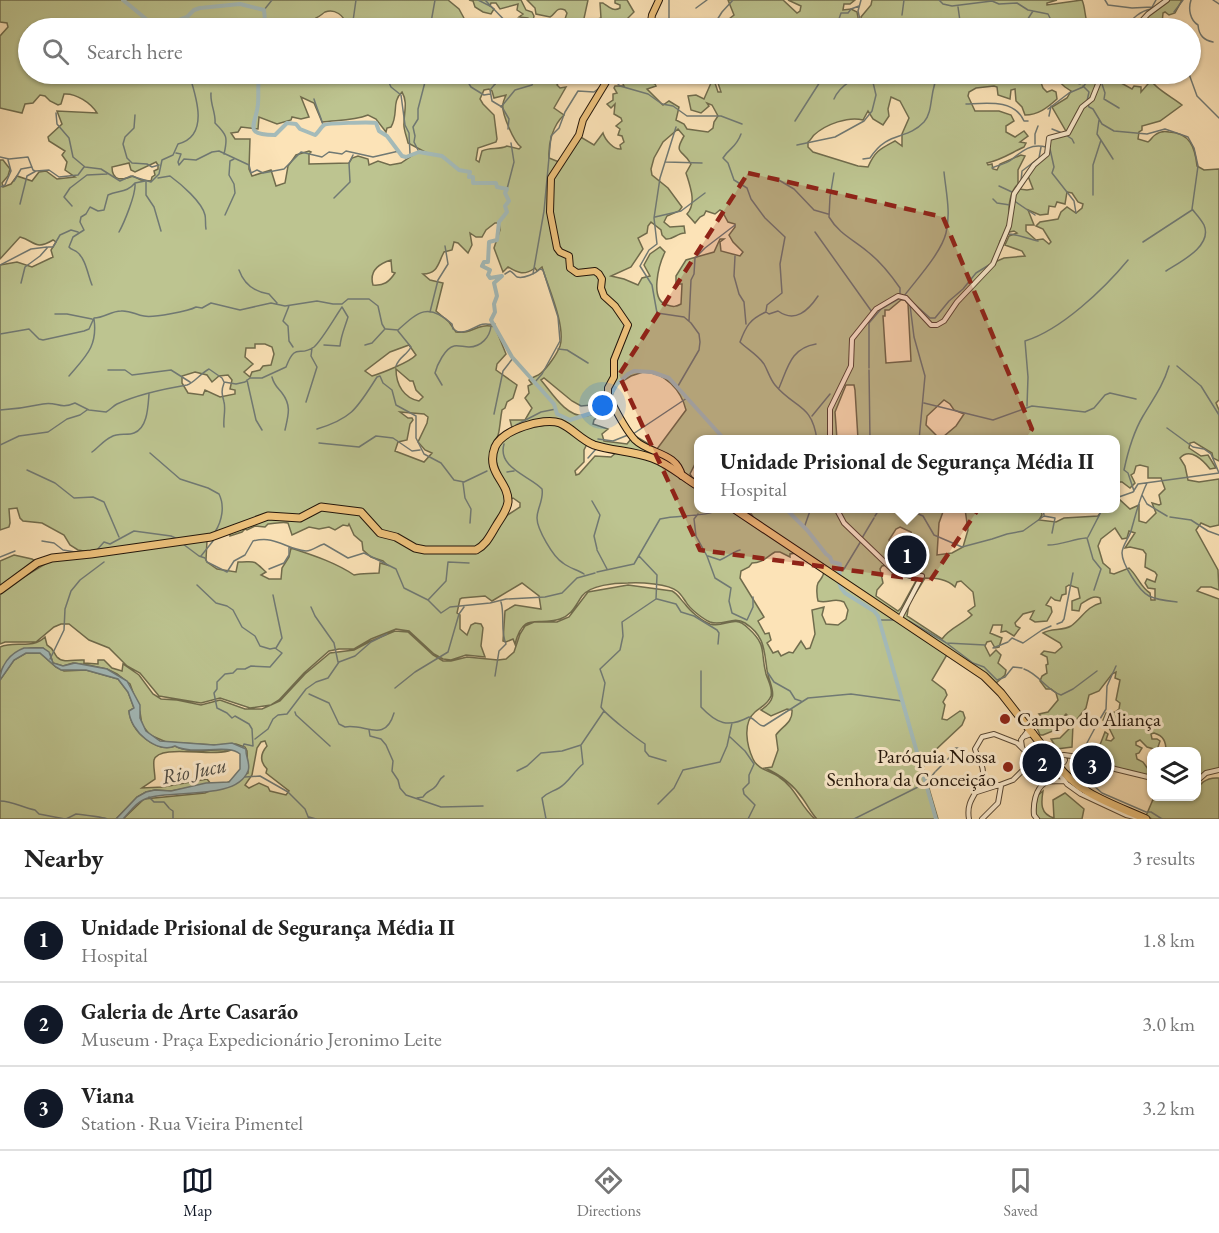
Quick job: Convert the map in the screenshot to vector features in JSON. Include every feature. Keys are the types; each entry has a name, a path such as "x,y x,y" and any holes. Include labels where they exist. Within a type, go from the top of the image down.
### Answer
{"highway":[{"path":"0,590 30,568 52,558 216,536 267,516 300,518 321,507 361,512 380,533 396,537 415,548 476,550 488,539 508,503 507,495 492,466 498,441 509,432 543,422 554,421 562,424 595,445 655,459 694,483"},
{"path":"741,513 952,654 966,667 996,687 1023,721 1028,733 1042,743 1041,757 1062,760 1077,786 1126,812 1145,819"},
{"path":"952,654 966,667"}],"main road":[{"path":"652,18 658,0"},
{"path":"605,84 583,120 579,135 552,174 550,212 557,248 569,256 570,267 577,273 595,272 599,274 602,279 603,296 615,306 628,325 614,360 614,377 608,388 609,398 635,440 673,461 679,467 682,476"}],"street":[{"path":"1145,18 1167,0"},
{"path":"830,435 830,410 851,366 852,339 876,309 893,297 901,296 909,301 930,324 938,325 945,320 957,302 993,264 1009,226 1014,194 1032,168 1047,154 1049,138 1068,132 1082,107 1092,99 1098,84"},
{"path":"839,513 844,523 894,571 910,576 922,576 899,619"},
{"path":"1012,741 1028,733"},
{"path":"1022,748 1028,733"},
{"path":"980,791 983,774 976,745 982,737 991,734 1012,741 1041,757 1062,760"},
{"path":"969,819 968,804 980,791 1013,780 1023,770 1032,768 1041,757"},
{"path":"1126,812 1081,794 1065,781 1053,765 1056,760 1099,761 1115,769 1147,777"},
{"path":"1201,778 1206,773 1219,770"},
{"path":"1037,819 1034,815 1035,801 1042,786 1047,782 1065,781"},
{"path":"982,819 998,803 1000,785"}],"highlighted area":[{"path":"748,173 943,217 1032,429 930,581 700,550 619,375"}],"green space":[{"path":"0,0 448,0 459,9 464,18 343,18 336,12 329,11 316,18 18,18 18,84 558,84 560,88 566,87 554,108 564,115 554,129 549,146 549,158 559,162 579,136 594,145 603,133 610,144 621,149 620,145 624,142 622,136 618,135 620,129 616,126 622,121 614,114 615,104 611,108 607,104 613,100 613,94 617,93 615,86 624,86 623,84 655,84 656,86 647,89 663,105 669,101 679,107 676,120 684,124 687,129 708,132 713,128 718,116 712,105 707,103 709,106 701,113 691,110 688,96 696,95 704,99 711,84 715,84 718,92 721,92 718,84 1042,84 1047,92 1052,90 1056,92 1057,99 1034,114 1025,115 1022,107 1016,101 1015,89 1011,90 1010,99 998,95 997,87 994,86 976,88 969,92 968,96 975,111 999,111 1011,115 1014,121 1006,126 1006,132 1015,137 1024,131 1028,136 1020,142 1026,143 1024,147 987,163 992,164 993,169 997,170 1000,164 1021,155 1025,156 1018,170 1018,184 1010,199 1010,216 1014,197 1019,189 1033,189 1028,176 1035,164 1046,156 1048,138 1067,133 1052,107 1067,98 1071,91 1062,84 1123,84 1132,89 1134,86 1141,87 1141,92 1148,84 1154,84 1182,105 1160,121 1142,126 1138,139 1148,142 1157,134 1164,132 1182,135 1193,147 1197,166 1204,170 1219,169 1219,400 1216,403 1219,410 1219,461 1213,458 1212,453 1194,442 1190,443 1189,448 1201,456 1208,455 1216,468 1210,469 1192,454 1180,458 1185,466 1188,480 1199,482 1219,479 1219,525 1210,527 1201,523 1196,530 1218,570 1219,590 1201,587 1197,591 1219,599 1219,769 1211,770 1201,777 1201,747 1166,747 1164,740 1154,733 1151,734 1152,739 1160,741 1158,747 1147,747 1140,740 1136,742 1136,745 1142,748 1136,754 1137,759 1147,768 1147,776 1109,766 1109,753 1098,750 1105,732 1108,734 1106,740 1111,741 1114,738 1103,720 1106,713 1119,709 1120,703 1116,700 1120,680 1115,678 1116,672 1099,691 1089,695 1086,708 1073,724 1072,747 1057,749 1051,739 1060,738 1069,729 1065,723 1070,718 1066,714 1059,721 1060,728 1040,735 1037,718 1041,720 1042,717 1039,714 1048,712 1058,700 1056,693 1051,689 1046,689 1040,681 1047,673 1046,665 1048,664 1047,657 1041,654 1044,651 1055,653 1062,647 1060,643 1043,633 1071,626 1088,609 1101,603 1100,598 1092,598 1081,604 1079,611 1072,610 1072,601 1080,598 1078,588 1069,585 1060,601 1051,597 1046,605 1051,607 1052,612 1047,621 1035,622 1030,619 1034,611 1023,614 1015,623 1020,628 1014,636 1006,631 1001,632 1002,625 993,625 990,633 1002,638 999,647 995,648 991,641 985,646 990,656 996,650 1001,655 998,663 1006,670 1005,675 995,684 745,513 752,515 751,513 943,513 939,523 937,555 952,553 963,547 968,530 966,513 1042,513 1039,520 1056,522 1064,518 1120,513 1120,500 1130,509 1139,505 1139,521 1146,523 1156,513 1152,503 1161,504 1159,495 1165,489 1161,478 1148,478 1148,467 1140,465 1136,466 1131,475 1135,483 1130,488 1120,482 1120,435 945,435 956,426 964,414 954,410 944,400 927,416 926,425 936,435 858,435 854,385 846,385 835,412 837,435 694,435 694,466 690,474 694,482 666,464 597,445 557,421 512,428 510,420 525,420 532,408 525,398 529,393 528,386 532,384 529,380 540,374 559,349 561,328 542,267 537,271 535,268 524,273 508,267 503,272 494,248 500,230 499,223 495,223 486,230 482,237 476,237 470,233 472,245 468,253 454,242 452,250 444,252 435,270 423,274 430,280 443,283 436,311 449,322 456,332 466,332 484,326 495,327 506,354 497,364 496,370 517,385 513,398 502,410 498,434 492,448 503,486 505,507 496,524 475,549 420,548 385,533 369,518 335,506 303,515 280,515 231,531 90,552 78,550 70,545 64,535 42,523 23,521 17,508 9,509 9,527 0,530 0,265 17,262 32,267 53,257 51,250 56,242 53,240 39,245 20,237 0,259 0,160 3,160 10,169 2,183 3,187 11,184 17,176 32,181 39,172 46,171 57,179 75,177 65,170 67,162 62,155 65,151 49,141 48,137 62,124 57,111 97,113 83,99 69,94 64,94 61,104 58,105 40,95 33,103 25,104 22,113 0,108 0,36 8,27 7,23 0,22","holes":["484,90 492,91 494,98 506,95 503,103 504,114 512,134 521,147 519,149 507,146 482,151 479,162 476,160 478,148 496,142 497,139 494,115 480,99","402,92 405,103 404,128 408,143 427,153 416,153 401,163 390,165 378,161 369,165 368,159 358,156 352,158 349,163 309,164 311,152 309,151 296,155 288,166 285,183 276,186 271,170 252,176 249,169 250,139 235,139 231,133 238,132 241,127 258,129 259,117 277,124 291,120 292,117 301,119 309,117 301,97 314,103 322,122 368,115 376,119 386,132 395,117 399,96","891,97 900,101 909,118 902,134 902,146 895,141 885,146 873,157 868,167 813,152 808,147 808,142 813,136 825,127 845,120 863,120 868,111 873,119 883,125 889,116","678,129 684,136 679,149 691,164 686,173 692,200 687,214 695,223 706,211 715,214 722,211 728,222 735,224 729,235 743,252 740,256 721,251 720,242 724,239 720,239 714,252 686,260 676,276 676,288 682,284 681,304 676,306 667,305 658,296 658,273 665,252 660,247 650,254 644,265 650,276 642,278 638,285 611,276 631,267 643,249 638,238 647,233 651,222 661,230 666,239 685,233 684,226 670,227 664,222 667,216 679,211 682,207 668,188 652,175 654,158 663,142","156,162 158,165 151,181 133,176 119,179 112,172 112,167 129,163 131,170 135,172","1067,192 1072,193 1078,202 1083,204 1076,213 1067,207 1058,219 1040,222 1036,226 1043,229 1051,242 1049,244 1043,239 1036,240 1026,231 1026,225 1034,225 1028,210 1040,215 1048,214 1049,206 1055,207 1057,202 1065,204","1014,231 1017,233 1009,236 1005,245 1022,251 1025,256 1004,258 995,262 1000,241 1005,233","391,260 392,272 395,273 391,279 386,283 373,285 372,276 376,269","901,300 905,300 908,304 911,361 886,363 883,316 885,316 885,310 889,310","255,344 265,344 272,347 274,354 271,365 263,366 260,370 252,372 250,377 244,372 253,364 245,357 246,348 255,348","409,345 416,355 402,364 372,376 365,371 390,352","396,369 413,381 416,390 423,397 419,401 409,397 402,390 397,380","195,372 207,375 212,382 219,376 228,375 232,380 230,389 235,390 235,394 220,397 205,390 203,395 188,393 182,383 182,376","643,372 658,375 676,389 686,410 657,449 637,437 631,439 627,444 604,441 602,434 608,429 593,424 599,413 585,416 572,413 560,403 541,380 544,378 581,406 604,402 612,396 616,385","400,412 424,414 428,417 418,442 425,450 432,453 424,462 395,451 398,442 407,440 412,418","900,527 911,532 917,550 914,561 908,565 901,561 891,548 889,540","1115,528 1122,539 1127,538 1129,531 1135,533 1125,548 1143,550 1146,554 1145,567 1157,575 1155,582 1147,579 1145,583 1148,588 1155,589 1155,600 1151,600 1150,593 1129,568 1114,574 1110,573 1110,569 1103,563 1098,546 1101,539","887,565 902,573 918,577 898,611 876,596 877,590 883,583 880,569","925,578 948,582 955,587 957,582 961,581 973,592 975,606 968,611 972,615 942,639 907,616 909,604"]},
{"path":"469,0 521,0 526,10 532,12 534,18 519,17 523,14 517,10 518,4 500,9 496,3 491,3 490,6 494,9 491,14 475,7 473,1"},
{"path":"527,0 588,0 584,18 565,18 567,13 562,9 550,17 536,14 535,8"},
{"path":"615,0 627,0 634,12 628,18 601,18 600,3 615,9 620,8 620,5 615,3"},
{"path":"728,0 783,0 797,13 801,6 788,0 855,0 850,4 844,4 843,10 851,9 857,12 858,18 730,18 734,15"},
{"path":"872,0 1057,0 1047,5 1082,0 1086,18 861,18"},
{"path":"1165,0 1182,0 1175,13 1169,15 1165,12 1163,18 1146,17"},
{"path":"557,424 587,444 584,450 584,462 575,471 576,475 595,456 611,457 618,451 649,458 694,485 694,513 737,513 796,553 790,554 790,557 775,552 741,571 740,578 764,617 758,621 765,634 769,633 771,640 767,643 773,653 778,651 781,656 789,652 793,653 801,641 806,649 810,648 815,634 812,610 824,607 822,615 826,624 838,625 846,619 848,610 844,602 818,601 817,585 824,570 948,653 932,680 945,690 947,695 943,702 945,705 942,719 947,720 960,711 963,712 965,718 962,725 928,757 923,768 938,819 817,819 791,784 765,768 772,767 778,750 776,735 789,721 792,710 787,709 771,716 761,710 771,701 773,692 760,638 752,628 741,621 715,623 707,621 690,608 677,591 661,585 623,583 591,589 582,596 568,615 552,621 527,623 519,633 515,644 513,639 503,641 505,611 515,605 541,609 539,596 522,583 492,601 485,596 462,598 457,613 460,615 460,629 467,635 471,625 481,624 483,628 481,646 485,657 466,655 451,660 443,659 434,654 409,631 396,629 354,649 329,651 279,700 271,705 250,708 220,698 201,703 159,696 140,673 127,666 109,648 89,640 69,624 54,627 36,642 0,644 0,594 7,587 50,561 207,540 206,560 217,569 236,572 238,562 254,562 266,572 261,575 269,579 281,579 282,568 289,557 291,548 315,556 354,575 379,573 380,563 387,565 363,550 362,542 354,535 349,524 335,530 329,527 319,529 309,527 292,535 288,523 281,522 268,524 265,527 255,526 230,536 230,533 269,517 298,519 318,509 357,512 378,534 397,539 412,548 474,552 503,518 520,507 520,503 513,498 509,500 496,472 494,456 497,447 511,435 538,426"},
{"path":"14,555 37,562 0,592 0,561"},
{"path":"628,585 672,591 693,613 707,623 720,625 733,621 738,622 754,634 761,645 771,696 748,722 747,735 751,754 758,766 785,781 815,819 123,819 144,799 205,793 248,773 245,747 236,744 166,742 150,735 142,725 130,684 107,669 73,663 63,666 53,663 50,654 43,648 28,648 17,652 8,660 0,673 0,647 35,643 45,637 47,645 60,659 84,660 84,663 98,664 98,660 104,660 112,668 122,671 123,664 139,675 153,694 161,699 201,705 220,700 245,709 262,709 280,701 305,674 330,653 354,650 395,631 408,632 443,661 467,657 506,659 514,652 525,626 534,622 557,622 569,617 588,592","holes":["265,741 267,746 262,758 267,769 266,773 289,791 286,795 270,791 268,787 259,783 249,788 245,785 252,775 257,748 261,742"]},
{"path":"26,653 40,653 64,671 86,670 118,679 128,692 134,708 129,711 134,726 153,744 195,751 231,750 212,753 176,751 158,755 154,760 155,779 142,788 163,787 207,779 211,784 171,791 146,792 137,797 116,819 0,819 0,680 14,660"},
{"path":"1219,778 1219,819 1152,819 1146,816 1152,801 1201,801 1201,784 1210,779"},
{"path":"1043,791 1043,808 1046,814 1054,818 1053,800 1065,793 1084,809 1082,819 1040,819 1035,816 1037,796"}],"water":[{"name":"Rio Jucu","path":"24,648 43,648 49,652 53,663 63,666 75,663 107,669 127,681 140,705 140,718 146,731 160,741 214,745 232,743 246,749 248,771 241,781 230,787 216,791 168,795 143,800 123,819 116,819 137,797 146,792 171,791 206,783 229,782 240,769 240,754 227,750 191,750 175,746 160,747 153,744 134,726 129,711 134,708 128,692 118,679 86,670 61,670 40,653 26,653 14,660 0,680 7,661 14,653"}],"waterway":[{"path":"123,0 145,18"},
{"path":"264,10 272,0"},
{"path":"353,18 356,0"},
{"path":"432,18 435,0"},
{"path":"478,0 490,6"},
{"path":"485,0 502,18"},
{"path":"669,0 669,18"},
{"path":"696,8 707,0"},
{"path":"718,18 733,0"},
{"path":"860,18 858,11 861,0"},
{"path":"902,15 904,0"},
{"path":"939,0 943,4 952,6 992,1 999,4 1017,3 1028,10 1048,14 1050,18"},
{"path":"1105,0 1108,5 1132,8 1152,7"},
{"path":"1135,18 1151,9 1156,0"},
{"path":"1174,12 1183,0"},
{"path":"1191,0 1192,18"},
{"path":"1213,0 1219,4"},
{"path":"184,18 200,8 240,4 264,10 265,18"},
{"path":"839,18 841,13 848,13 859,6"},
{"path":"958,7 960,18"},
{"path":"1028,18 1033,11"},
{"path":"1201,34 1213,42"},
{"path":"56,113 57,124 69,138 73,157 85,167 101,169 120,181 131,176 151,182 159,174 162,160 173,155 178,144 188,140 194,133 198,114 192,84"},
{"path":"258,84 258,104 253,127 258,133 275,135 287,123 296,124 300,129 315,135 327,124 376,123 379,131 387,136 402,156 406,157 419,152 442,156 459,170 470,172 469,177 473,177 473,183 496,183 497,187 507,189 505,193 509,201 505,206 507,212 499,222 497,240 489,242 488,262 484,262 482,266 490,270 488,275 490,278 502,276 494,283 497,296 494,304 495,312 491,320 512,357 554,404 557,414 570,420 598,411 604,406 617,384 628,374 634,371 652,372 669,378 720,435"},
{"path":"390,84 401,95 405,125 409,133 410,154"},
{"path":"419,152 414,142 413,127 418,119 418,109 424,84"},
{"path":"469,84 484,95 490,94"},
{"path":"495,84 490,90 492,101 502,107 509,119 508,129"},
{"path":"501,107 515,90 532,84"},
{"path":"618,84 648,94 662,104 673,106 687,116 721,116 742,124"},
{"path":"795,121 819,84"},
{"path":"834,99 847,84"},
{"path":"797,145 835,137 864,121 872,111 876,95 873,84"},
{"path":"863,159 870,158 890,139 910,132 924,122 929,112 935,84"},
{"path":"1048,109 1085,84"},
{"path":"1102,84 1104,99 1119,108"},
{"path":"1193,84 1197,96 1219,118"},
{"path":"1083,86 1089,92 1087,101 1089,107 1093,109 1102,124 1114,131 1147,134 1165,129 1188,137 1194,148 1198,166 1192,209 1203,223 1206,233 1204,240 1194,252 1166,271"},
{"path":"533,274 544,211 551,136 559,128 565,112 578,91 594,92 598,89"},
{"path":"211,93 215,123 226,137 224,154"},
{"path":"314,99 323,125"},
{"path":"966,104 1000,104 1014,109 1024,121 1028,121"},
{"path":"1049,116 1051,106"},
{"path":"135,115 134,128 125,137 123,144 127,158 132,163 147,164 152,167 159,165"},
{"path":"1099,120 1097,134 1113,159"},
{"path":"1035,144 1038,126"},
{"path":"676,127 660,178 654,218 657,244 649,250 640,266 652,285 657,313 684,317 699,334 699,350 678,386"},
{"path":"1052,129 1062,133"},
{"path":"741,134 723,158 728,163 734,180 747,188 751,199 765,218 785,237 780,264 782,293 767,305 766,311"},
{"path":"1066,135 1074,143"},
{"path":"1093,195 1093,165 1101,140"},
{"path":"507,189 514,162 511,143"},
{"path":"992,168 1009,161 1027,149 1036,146 1046,147"},
{"path":"1021,181 1022,171 1039,158 1041,147"},
{"path":"1050,149 1054,167 1052,173 1074,201 1076,213"},
{"path":"176,153 181,154 179,165 184,159 196,160 219,151 249,165 251,173 257,170 263,173 284,169 301,152 322,157 329,152 342,154 346,151 373,157 399,151"},
{"path":"334,198 350,182 349,163 353,155"},
{"path":"0,157 9,159 28,157 35,171"},
{"path":"225,215 235,193 234,184 229,175 230,161 234,159"},
{"path":"0,187 5,185 11,171 8,160"},
{"path":"666,162 702,163"},
{"path":"14,181 21,169 32,167"},
{"path":"20,204 27,176 36,171 49,170 59,177 78,175 84,167"},
{"path":"904,296 934,257 946,233 948,210 944,172"},
{"path":"834,173 829,217 842,232 881,264 900,288 900,295"},
{"path":"72,206 64,197 70,188 87,175 107,174"},
{"path":"158,178 170,176 190,194 203,210 206,229"},
{"path":"777,179 794,189 814,210 828,214"},
{"path":"92,285 83,259 69,247 73,237 84,230 80,222 81,217 90,207 98,211 104,210 108,195 145,181"},
{"path":"146,182 146,195 154,207 161,231"},
{"path":"119,232 132,201 135,184"},
{"path":"999,186 1012,192"},
{"path":"655,217 681,211 705,193"},
{"path":"993,199 997,203 1010,205 1012,195"},
{"path":"1013,200 1035,215"},
{"path":"1143,242 1192,210"},
{"path":"689,321 691,280 694,274 695,258 735,225"},
{"path":"21,283 25,267 48,247 53,247 60,235 71,230 78,232"},
{"path":"815,232 872,312"},
{"path":"1007,234 1038,241"},
{"path":"430,312 438,280 448,264 445,246"},
{"path":"0,265 31,249 47,247"},
{"path":"735,256 734,276 744,302 746,324"},
{"path":"1027,406 1028,377 1025,341 1053,328 1081,307 1128,260"},
{"path":"910,300 930,318 935,318 976,273 989,265"},
{"path":"505,274 510,271 517,277 523,277 540,269 543,270 558,317 560,341 542,374 535,382"},
{"path":"239,270 251,286 269,294 277,303"},
{"path":"816,435 807,413 782,393 762,361 740,342 749,324 756,317 766,312 769,314 778,311 790,316 801,314 818,296"},
{"path":"869,368 869,323 881,309 900,298"},
{"path":"0,334 29,329 43,340 84,331 89,329 94,318 117,311 149,316 171,314 196,307 202,308 211,303 240,310 271,303 285,306 317,301 342,304 348,299 369,299 378,306 385,329"},
{"path":"910,305 914,337 925,376 919,435"},
{"path":"289,306 283,321 288,326 289,341 293,347"},
{"path":"324,345 340,346 348,317 342,307"},
{"path":"0,410 48,403 65,406 75,403 89,410 106,412 117,404 134,397 187,385 209,369 224,382 236,384 250,378 262,378 286,367 295,352 314,347 342,307"},
{"path":"386,329 398,330 418,314 430,311 444,317 452,324 453,329 460,332 482,324 495,324"},
{"path":"55,314 92,319"},
{"path":"69,376 89,351 94,337 94,319"},
{"path":"442,385 435,373 445,353 454,346 473,347 481,343 487,337 491,326"},
{"path":"365,345 372,343 384,330"},
{"path":"396,366 411,347 398,331"},
{"path":"779,388 796,354 816,344"},
{"path":"306,402 317,367 311,356 312,348"},
{"path":"558,349 567,350 588,363"},
{"path":"494,414 503,371 513,358"},
{"path":"1134,491 1128,473 1124,470 1129,449 1139,422 1161,386 1169,366"},
{"path":"1177,366 1201,386 1219,415"},
{"path":"108,370 125,370 132,375 171,370 190,382"},
{"path":"869,370 870,435"},
{"path":"317,429 347,416 380,376 383,383 392,390 396,405 416,416 416,438 424,454 441,463 454,480 464,482 487,471"},
{"path":"272,377 287,402 285,430"},
{"path":"247,380 256,420 262,430"},
{"path":"224,383 222,392 225,408 224,427"},
{"path":"924,403 993,420 1032,406 1085,412 1094,408 1105,395 1110,393 1136,399"},
{"path":"92,452 114,436 131,434 139,430 145,421 149,394"},
{"path":"812,416 830,394"},
{"path":"633,434 687,398"},
{"path":"516,425 541,412 556,409"},
{"path":"0,445 19,436 48,432 67,419 87,410"},
{"path":"1167,428 1193,447 1204,449 1211,454 1219,473"},
{"path":"598,439 613,441 628,435"},
{"path":"319,443 359,447 376,436 393,438 412,451 420,450"},
{"path":"504,444 503,452 510,465 542,489 537,518 546,542 559,560 584,574"},
{"path":"588,458 596,449"},
{"path":"150,453 180,479 219,494 222,513 215,532"},
{"path":"27,470 55,483 74,498 93,497 104,502 119,537"},
{"path":"507,472 514,471"},
{"path":"1120,497 1133,492 1138,484 1219,473"},
{"path":"463,483 465,498 471,509 470,523"},
{"path":"1147,483 1123,548 1123,558 1132,577 1145,593 1155,598 1177,602"},
{"path":"1142,495 1147,504 1167,516"},
{"path":"592,501 600,515 594,536 597,549"},
{"path":"597,572 634,564 660,519 709,513"},
{"path":"790,513 807,530 832,562 840,564 839,582 845,593 874,611 878,616 936,819"},
{"path":"804,528 809,513"},
{"path":"916,513 923,516 934,535 962,547 1023,531 1044,516 1055,518 1052,533"},
{"path":"1088,537 1100,513"},
{"path":"698,514 694,519 696,536 715,578 731,588 729,601 732,613 747,620 753,607 753,597"},
{"path":"1170,517 1191,520 1219,535"},
{"path":"862,538 874,518"},
{"path":"96,551 104,542 110,544 134,531 171,536 180,540"},
{"path":"1048,545 1086,538"},
{"path":"1087,538 1093,559 1101,569 1094,590"},
{"path":"42,541 54,543 63,550 75,552"},
{"path":"201,556 213,541"},
{"path":"183,544 205,558 207,562 227,572 234,561 245,555 253,541 274,541 306,551 324,544 348,558 364,553 396,569 404,588 428,600 441,613 450,607 506,599 545,597 562,593 577,578 595,573"},
{"path":"839,572 844,569 861,541"},
{"path":"269,569 284,563 289,555 289,547"},
{"path":"597,550 607,569"},
{"path":"708,556 720,560 740,550"},
{"path":"0,557 15,551"},
{"path":"639,556 657,575 656,599 622,622 623,636 620,650 600,669 605,683 601,707 645,744 645,751 649,756 666,761"},
{"path":"50,659 64,630 65,609 71,591 80,580 104,562"},
{"path":"428,600 446,581 448,562 469,563"},
{"path":"1057,624 1064,619 1073,573"},
{"path":"197,585 216,603 233,610 242,627 255,636 260,646 275,648 282,653 270,667 251,666 237,669 233,673 225,674 217,682 217,689 214,693 217,708 232,718 235,716 249,724 252,729 253,746 244,744 243,747"},
{"path":"273,595 282,638 276,648"},
{"path":"657,599 676,604 681,612 694,616 717,630 718,644"},
{"path":"495,676 499,651 506,644 501,602"},
{"path":"311,607 334,643 338,662"},
{"path":"395,688 415,672 448,652 459,614 464,607"},
{"path":"880,620 895,620"},
{"path":"909,621 945,642 973,663 984,667 997,680 1005,677 1013,667 1022,668"},
{"path":"1009,641 1012,638 1023,643 1051,626"},
{"path":"255,739 268,729 278,715 287,714 306,689 328,678 339,662 355,656 371,642 387,634"},
{"path":"993,648 1008,642"},
{"path":"946,643 985,645"},
{"path":"1097,724 1106,709 1107,686 1116,666"},
{"path":"1024,669 1061,695 1097,671"},
{"path":"701,671 701,707 718,721 729,723 749,717 764,726 808,698 851,694 902,701"},
{"path":"768,673 774,682 790,691 795,699 801,701"},
{"path":"309,694 329,703 339,724 345,727 380,730 390,722 394,713"},
{"path":"517,771 527,766 541,753 562,751 581,745 604,711"},
{"path":"295,712 330,746"},
{"path":"658,804 674,788 683,770 720,762 727,746 732,723"},
{"path":"1080,756 1096,726"},
{"path":"369,730 370,736 381,739 386,745 393,761 392,771 406,795 441,807 483,806"},
{"path":"730,737 745,751 754,764 749,775 749,783 743,789 744,794 755,805 748,819"},
{"path":"546,819 542,798 563,786 583,764 581,746"},
{"path":"936,771 953,754 955,748 962,748"},
{"path":"1076,761 1076,768"},
{"path":"1076,770 1075,775 1080,782 1093,785 1102,793 1146,812 1151,812 1162,819"},
{"path":"854,819 926,783 935,772"},
{"path":"245,777 260,776 288,792 305,809 309,819"},
{"path":"417,798 423,797 444,776"},
{"path":"149,797 154,802 164,802 169,808"},
{"path":"0,801 35,810 39,814 65,819"},
{"path":"170,809 173,811 173,819"},
{"path":"66,819 76,814 107,819"},
{"path":"309,817 316,819"}],"place":[{"name":"Unidade Prisional de Segurança Média II","path":"907,555"},
{"name":"Campo do Aliança","path":"1005,719"},
{"name":"Galeria de Arte Casarão","path":"1042,763"},
{"name":"Viana","path":"1092,765"},
{"name":"Paróquia Nossa Senhora da Conceição","path":"1008,767"}]}
